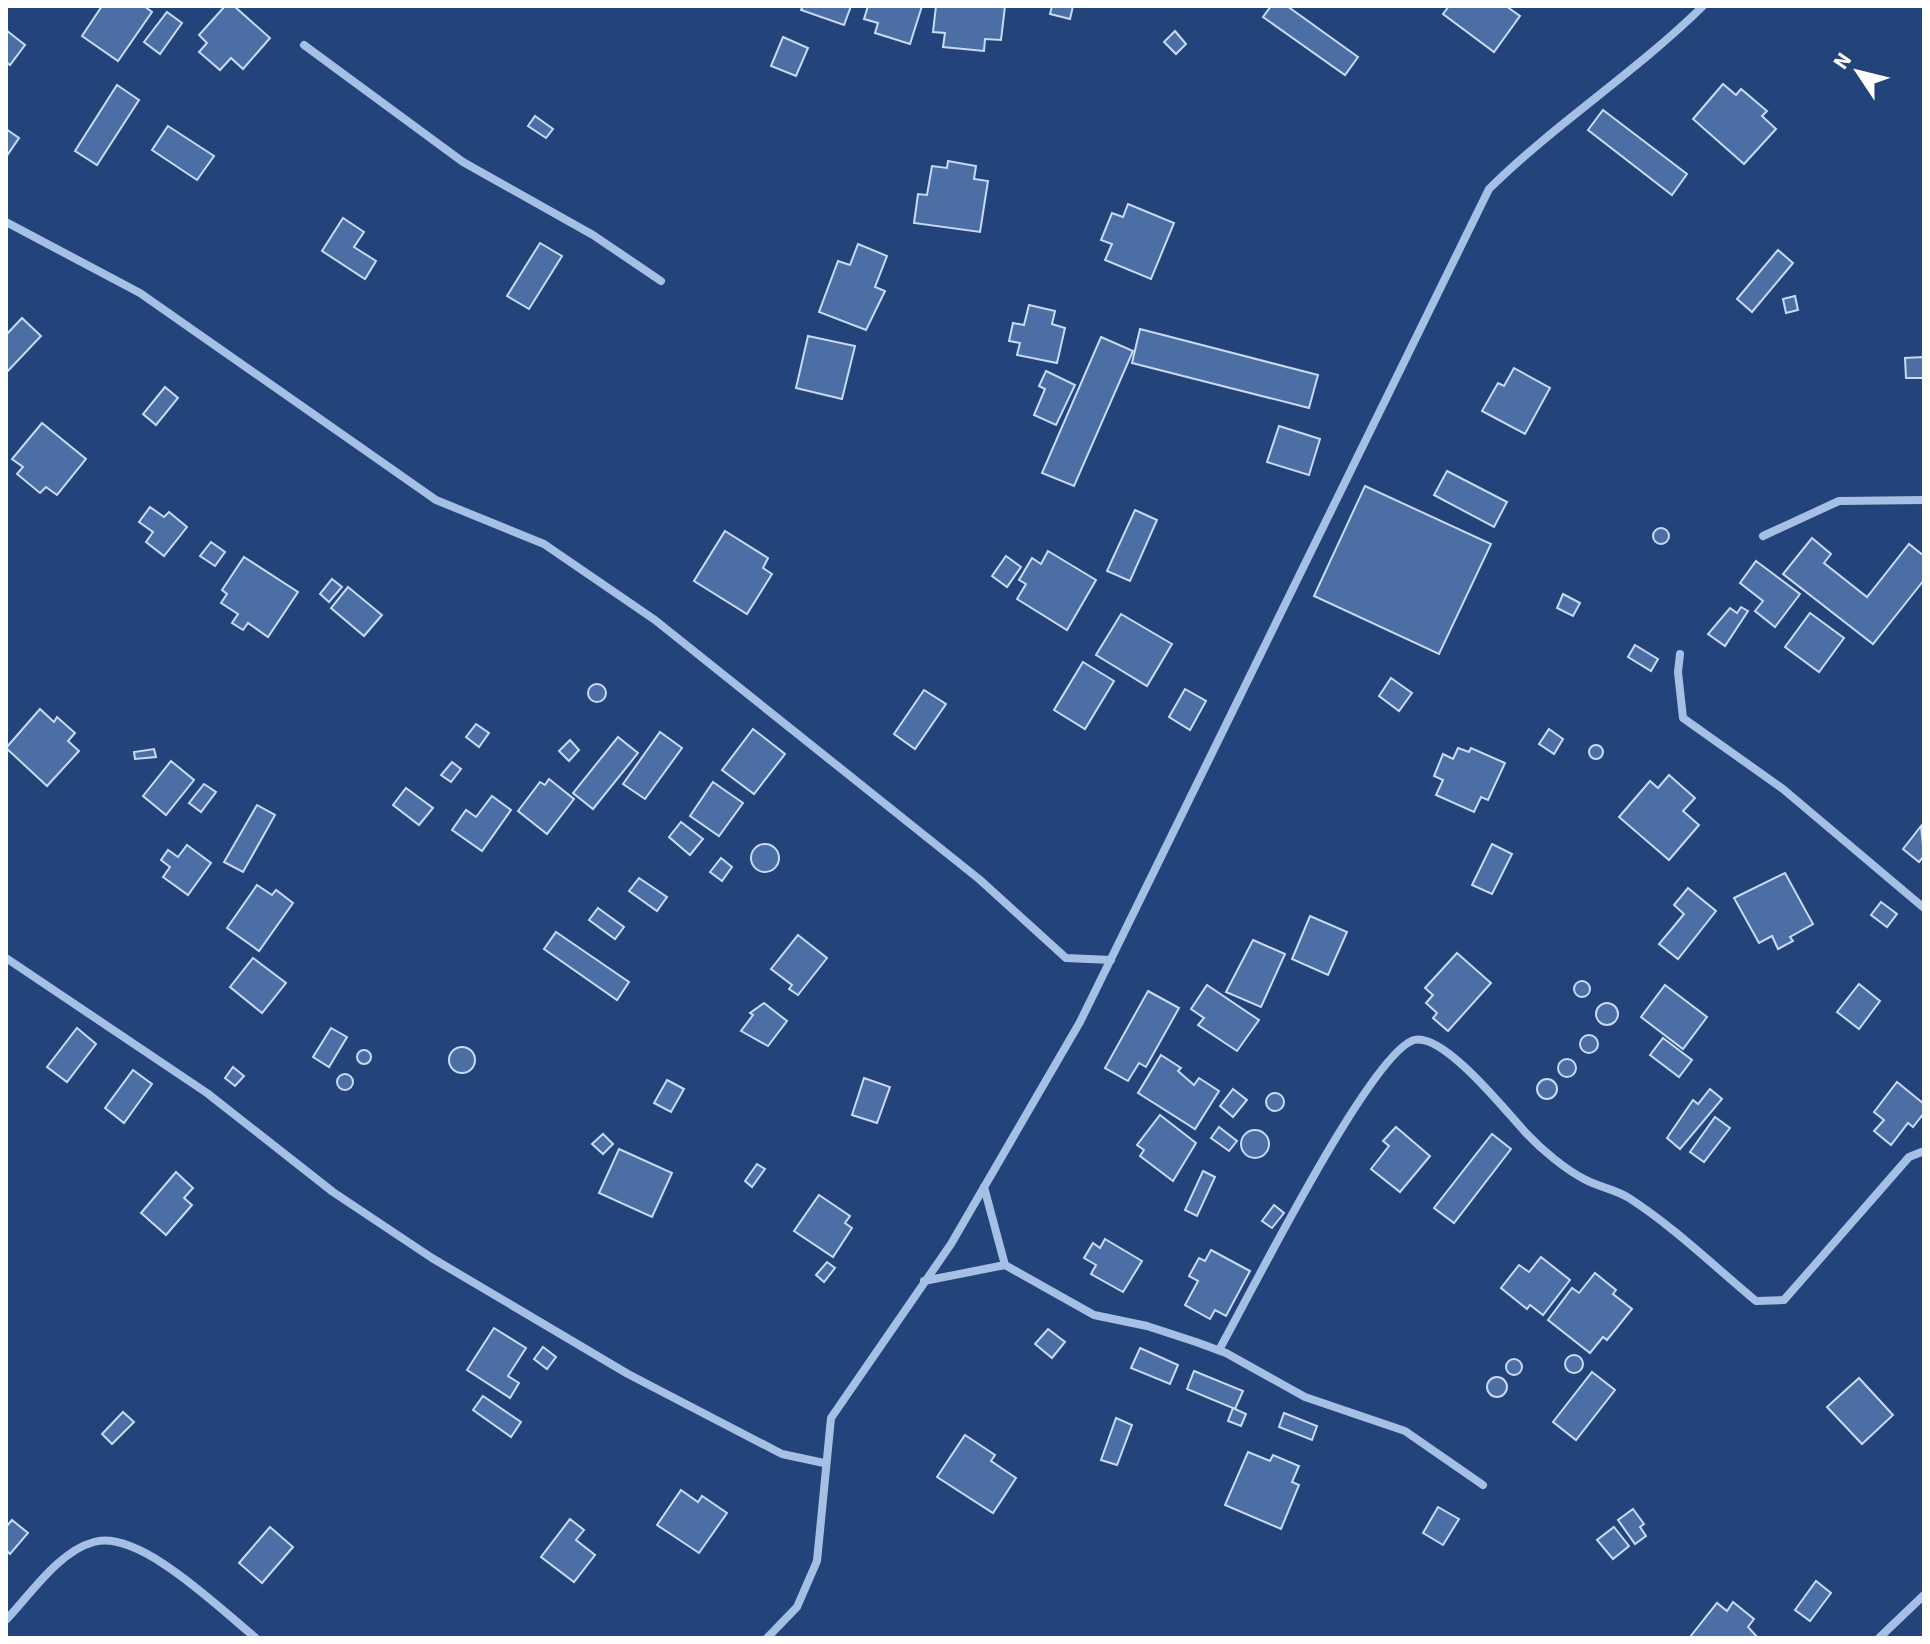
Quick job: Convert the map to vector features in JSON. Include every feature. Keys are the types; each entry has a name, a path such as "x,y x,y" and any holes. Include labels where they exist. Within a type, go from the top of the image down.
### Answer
{"street":[{"path":"767,1638 797,1607 817,1561 823,1525 824,1463 831,1418 951,1244 1080,1022 1489,189 1526,152 1667,41 1703,6"},
{"path":"304,45 463,162 593,235 661,281"},
{"path":"6,222 140,293 436,500 544,544 655,620 979,879 1066,958 1111,960"},
{"path":"1763,536 1839,501 1924,500"},
{"path":"1680,654 1678,672 1683,718 1783,789 1924,908"},
{"path":"6,958 207,1093 333,1192 444,1266 628,1374 782,1454 824,1463"},
{"path":"1219,1350 1283,1229 1354,1109 1401,1045 1418,1039 1433,1043 1497,1096 1528,1135 1584,1179 1628,1197 1756,1301 1784,1300 1909,1157 1924,1151"},
{"path":"984,1187 1005,1265"},
{"path":"924,1281 1005,1265 1094,1315 1147,1326 1219,1350 1305,1397 1405,1431 1483,1485"},
{"path":"6,1620 68,1556 93,1542 113,1541 136,1548 170,1571 218,1605 256,1638"},
{"path":"1879,1638 1924,1595"}],"building":[{"path":"102,6 144,6 152,12 118,61 82,36"},
{"path":"225,6 234,6 270,38 243,69 231,58 220,70 199,52 207,43 199,35"},
{"path":"803,6 851,6 844,25 801,10"},
{"path":"868,6 922,6 910,44 875,33 878,23 864,19"},
{"path":"936,6 1005,6 1001,40 985,39 984,51 943,47 945,33 933,32"},
{"path":"1052,6 1073,6 1070,19 1050,14"},
{"path":"1271,6 1287,6 1358,57 1345,75 1263,17"},
{"path":"1449,6 1506,6 1520,16 1494,52 1443,14"},
{"path":"167,12 182,23 160,54 144,42"},
{"path":"6,30 25,45 10,65 6,62"},
{"path":"1175,31 1186,44 1176,54 1164,42"},
{"path":"783,37 808,48 796,76 771,66"},
{"path":"1723,84 1736,95 1741,89 1767,111 1762,116 1776,129 1744,164 1693,119"},
{"path":"117,85 139,100 97,165 75,151"},
{"path":"1603,110 1687,174 1672,195 1588,130"},
{"path":"535,116 553,129 546,138 528,126"},
{"path":"168,126 214,156 197,180 152,150"},
{"path":"6,129 19,138 6,157"},
{"path":"948,161 976,166 974,179 988,181 980,232 914,223 918,194 927,195 932,166 947,168"},
{"path":"1128,204 1174,223 1151,279 1105,260 1112,244 1101,240 1112,213 1123,217"},
{"path":"343,218 364,232 354,247 376,261 365,279 322,251"},
{"path":"540,243 562,256 529,309 507,296"},
{"path":"858,244 887,256 875,287 885,291 866,330 819,312 838,261 850,265"},
{"path":"1778,250 1793,263 1752,312 1737,299"},
{"path":"1795,296 1798,310 1786,313 1783,299"},
{"path":"1029,305 1055,311 1052,324 1065,328 1057,363 1017,355 1020,343 1009,341 1013,323 1024,325"},
{"path":"22,318 41,336 6,373 6,335"},
{"path":"1140,329 1318,375 1309,408 1132,363"},
{"path":"808,336 855,346 842,399 796,388"},
{"path":"1101,337 1133,351 1074,486 1042,473"},
{"path":"1924,357 1924,378 1906,378 1905,358"},
{"path":"1514,368 1550,388 1525,434 1482,411 1498,383 1504,386"},
{"path":"1046,371 1075,385 1056,425 1034,415 1045,389 1039,386"},
{"path":"165,387 178,398 156,425 143,414"},
{"path":"42,423 86,459 57,495 46,487 40,493 17,474 23,467 12,459"},
{"path":"1279,426 1320,439 1309,475 1267,462"},
{"path":"1447,471 1507,502 1494,527 1434,495"},
{"path":"1365,486 1491,544 1439,654 1314,596"},
{"path":"150,507 164,517 169,512 187,527 164,556 146,542 153,532 139,522"},
{"path":"1135,510 1157,520 1130,581 1107,571"},
{"path":"1661,528 1667,530 1667,542 1661,544 1655,542 1653,536 1655,530"},
{"path":"725,531 768,558 763,568 772,574 747,614 694,581"},
{"path":"1812,538 1831,554 1824,563 1867,597 1909,544 1924,556 1924,580 1873,644 1783,574"},
{"path":"211,542 225,552 215,566 200,556"},
{"path":"1048,551 1096,580 1067,630 1017,599 1026,584 1019,580 1032,558 1041,564"},
{"path":"1006,556 1021,567 1007,587 992,576"},
{"path":"244,557 298,592 268,637 248,623 243,630 232,623 238,614 221,603 227,594 222,590"},
{"path":"1756,561 1800,594 1775,627 1755,611 1763,601 1740,583"},
{"path":"332,579 342,587 329,602 320,594"},
{"path":"348,587 382,615 364,636 331,608"},
{"path":"1563,594 1580,603 1573,616 1557,608"},
{"path":"1741,607 1748,611 1725,646 1708,634 1730,608 1737,613"},
{"path":"1810,613 1844,638 1819,672 1785,647"},
{"path":"1121,614 1172,644 1147,686 1096,655"},
{"path":"1635,645 1658,659 1651,671 1628,657"},
{"path":"1083,662 1114,681 1085,729 1054,710"},
{"path":"1391,678 1412,693 1399,711 1379,696"},
{"path":"593,684 601,684 606,693 604,700 593,702 588,697 588,689"},
{"path":"1185,689 1206,701 1190,730 1169,717"},
{"path":"924,690 946,704 915,749 894,734"},
{"path":"40,709 54,722 57,717 75,733 68,741 79,751 47,786 6,748"},
{"path":"476,724 489,733 479,747 466,737"},
{"path":"753,729 785,754 754,794 722,770"},
{"path":"1549,729 1563,739 1554,754 1539,744"},
{"path":"660,732 682,748 645,799 623,784"},
{"path":"618,737 638,753 593,809 573,793"},
{"path":"570,740 579,750 569,761 559,751"},
{"path":"1596,745 1603,752 1596,759 1589,752"},
{"path":"1458,748 1469,752 1471,748 1505,763 1488,800 1481,797 1474,812 1436,795 1443,780 1434,776 1443,754 1453,759"},
{"path":"154,749 156,757 135,759 134,752"},
{"path":"171,761 194,780 166,815 143,796"},
{"path":"452,762 461,769 451,782 441,775"},
{"path":"1669,775 1695,798 1683,811 1699,825 1669,860 1619,817 1650,781 1658,788"},
{"path":"549,779 574,799 547,834 518,811 540,782 545,785"},
{"path":"713,782 743,803 719,836 690,816"},
{"path":"204,784 216,792 201,812 189,803"},
{"path":"406,788 433,808 419,825 393,805"},
{"path":"492,796 511,810 482,851 452,830 466,810 476,817"},
{"path":"257,805 275,815 243,872 224,862"},
{"path":"681,822 703,839 690,855 669,837"},
{"path":"1921,826 1924,856 1919,862 1903,849"},
{"path":"765,844 775,848 779,858 775,868 765,872 755,868 751,858 755,848"},
{"path":"1492,844 1512,854 1492,894 1472,885"},
{"path":"187,845 211,863 188,895 163,877 170,867 161,860 168,850 178,857"},
{"path":"721,858 732,867 722,881 710,872"},
{"path":"1785,873 1813,924 1790,937 1793,941 1778,949 1772,936 1759,943 1734,898"},
{"path":"639,878 667,897 657,911 629,891"},
{"path":"257,885 272,895 276,890 293,903 259,951 227,928"},
{"path":"1688,888 1716,911 1678,959 1659,944 1684,914 1674,905"},
{"path":"1881,902 1897,914 1887,927 1871,915"},
{"path":"598,908 624,927 615,939 589,920"},
{"path":"1310,916 1347,932 1328,975 1292,959"},
{"path":"556,932 629,982 617,1000 544,949"},
{"path":"798,935 827,958 798,995 789,989 792,985 771,969"},
{"path":"1253,940 1285,954 1261,1007 1226,992"},
{"path":"1457,953 1491,983 1448,1031 1433,1018 1437,1013 1426,1003 1433,995 1425,988"},
{"path":"253,958 286,983 262,1013 230,987"},
{"path":"1582,981 1588,983 1588,995 1582,997 1576,995 1574,989 1576,983"},
{"path":"1859,984 1880,1001 1859,1029 1837,1012"},
{"path":"1207,985 1259,1020 1237,1051 1198,1025 1204,1018 1191,1009"},
{"path":"1665,985 1707,1017 1683,1049 1641,1017"},
{"path":"1148,991 1179,1008 1146,1067 1139,1063 1128,1081 1105,1068"},
{"path":"764,1003 787,1021 768,1046 741,1031 753,1015 750,1013"},
{"path":"1607,1003 1615,1006 1618,1014 1615,1022 1607,1025 1599,1022 1596,1014 1599,1006"},
{"path":"77,1028 96,1044 67,1082 47,1067"},
{"path":"331,1028 347,1037 329,1067 313,1057"},
{"path":"1589,1035 1598,1044 1589,1053 1580,1044"},
{"path":"1663,1038 1692,1060 1679,1077 1650,1055"},
{"path":"462,1047 471,1051 475,1060 471,1069 462,1073 453,1069 449,1060 453,1051"},
{"path":"364,1050 371,1057 364,1064 357,1057"},
{"path":"1161,1055 1181,1068 1178,1071 1194,1085 1199,1078 1219,1091 1195,1129 1138,1093"},
{"path":"1567,1059 1576,1068 1567,1077 1558,1068"},
{"path":"233,1067 244,1076 235,1086 225,1078"},
{"path":"133,1070 152,1084 124,1123 105,1108"},
{"path":"345,1074 351,1076 351,1088 345,1090 339,1088 337,1082 339,1076"},
{"path":"864,1078 890,1087 877,1123 852,1115"},
{"path":"1547,1079 1554,1082 1557,1089 1554,1096 1547,1099 1540,1096 1537,1089 1540,1082"},
{"path":"667,1080 684,1089 671,1112 654,1103"},
{"path":"1897,1082 1924,1104 1924,1113 1913,1127 1908,1123 1891,1145 1874,1131 1884,1120 1874,1112"},
{"path":"1233,1089 1247,1100 1233,1117 1220,1106"},
{"path":"1710,1089 1722,1099 1680,1149 1667,1138 1693,1100 1698,1104"},
{"path":"1275,1093 1284,1102 1275,1111 1266,1102"},
{"path":"1160,1115 1196,1143 1173,1181 1140,1156 1144,1150 1137,1145"},
{"path":"1715,1117 1730,1128 1704,1162 1690,1152"},
{"path":"1219,1127 1237,1141 1229,1151 1211,1138"},
{"path":"1396,1127 1430,1156 1400,1192 1371,1169 1389,1146 1383,1141"},
{"path":"1255,1130 1265,1134 1269,1144 1265,1154 1255,1158 1245,1154 1241,1144 1245,1134"},
{"path":"603,1134 613,1144 603,1154 592,1144"},
{"path":"1492,1134 1511,1149 1454,1223 1434,1208"},
{"path":"619,1149 672,1173 652,1217 599,1193"},
{"path":"757,1164 765,1169 752,1187 745,1181"},
{"path":"1203,1171 1215,1177 1197,1216 1185,1210"},
{"path":"176,1172 193,1188 184,1198 192,1205 166,1235 141,1213"},
{"path":"819,1195 850,1216 845,1223 852,1228 833,1257 794,1231"},
{"path":"1274,1205 1284,1213 1272,1228 1262,1221"},
{"path":"1105,1239 1142,1261 1123,1292 1091,1274 1096,1265 1084,1258 1093,1243 1100,1248"},
{"path":"1211,1250 1250,1271 1226,1316 1215,1310 1210,1319 1185,1305 1198,1281 1189,1276 1199,1258 1205,1261"},
{"path":"1541,1257 1570,1280 1543,1315 1530,1305 1527,1309 1501,1288 1519,1265 1529,1272"},
{"path":"827,1262 835,1268 824,1282 816,1275"},
{"path":"1595,1273 1616,1290 1613,1294 1632,1309 1607,1340 1603,1337 1590,1353 1548,1320 1572,1288 1579,1293"},
{"path":"494,1328 526,1348 508,1376 519,1383 510,1398 467,1370"},
{"path":"1048,1329 1065,1342 1052,1358 1035,1344"},
{"path":"543,1347 556,1357 547,1369 534,1359"},
{"path":"1140,1348 1178,1365 1170,1384 1131,1368"},
{"path":"1574,1355 1583,1364 1574,1373 1565,1364"},
{"path":"1511,1359 1517,1359 1522,1367 1520,1373 1511,1375 1506,1370 1506,1364"},
{"path":"1194,1371 1243,1391 1235,1409 1187,1389"},
{"path":"1592,1372 1615,1390 1576,1440 1553,1422"},
{"path":"1497,1377 1504,1380 1507,1387 1504,1394 1497,1397 1490,1394 1487,1387 1490,1380"},
{"path":"1859,1378 1893,1415 1862,1444 1827,1407"},
{"path":"483,1396 521,1422 511,1437 473,1410"},
{"path":"1233,1408 1246,1414 1241,1426 1228,1421"},
{"path":"123,1412 134,1422 112,1444 102,1434"},
{"path":"1284,1413 1317,1426 1312,1440 1279,1427"},
{"path":"1116,1418 1132,1425 1117,1465 1101,1460"},
{"path":"965,1435 995,1455 991,1461 1016,1478 993,1513 937,1477"},
{"path":"1248,1452 1270,1461 1273,1455 1299,1466 1292,1482 1299,1485 1281,1529 1225,1505"},
{"path":"681,1490 698,1502 702,1496 727,1513 699,1553 657,1525"},
{"path":"1438,1507 1459,1519 1443,1545 1423,1533"},
{"path":"1633,1509 1644,1524 1640,1527 1646,1536 1635,1544 1618,1520"},
{"path":"570,1519 584,1530 576,1540 595,1555 574,1582 541,1557"},
{"path":"12,1520 28,1533 10,1554 6,1550 6,1527"},
{"path":"270,1527 293,1547 262,1583 239,1563"},
{"path":"1614,1527 1629,1546 1613,1559 1597,1540"},
{"path":"1816,1581 1831,1593 1810,1621 1795,1610"},
{"path":"1733,1602 1754,1619 1748,1627 1758,1638 1690,1637 1717,1603 1727,1611"}]}
